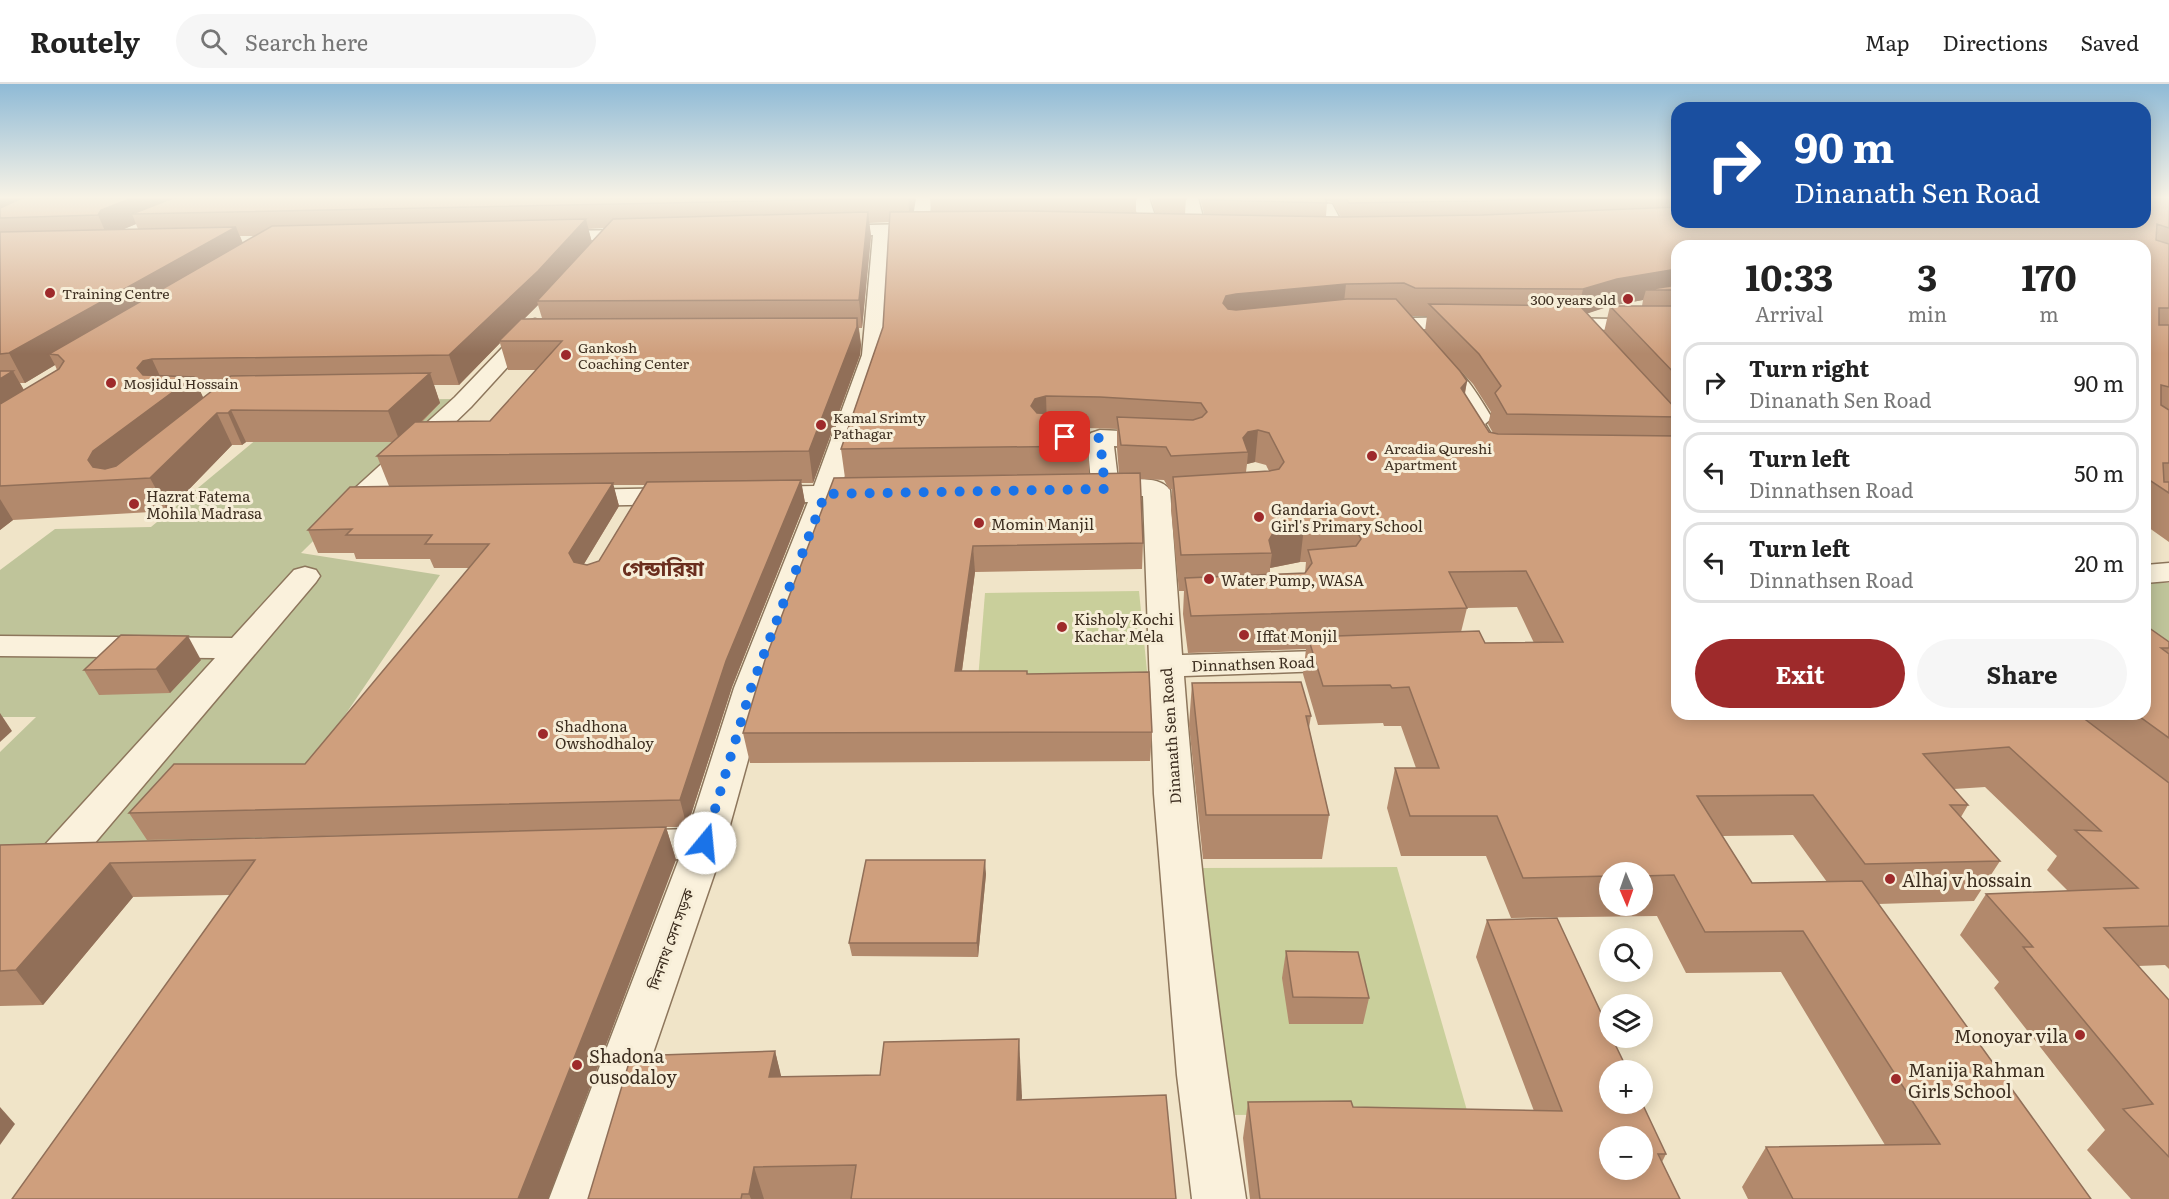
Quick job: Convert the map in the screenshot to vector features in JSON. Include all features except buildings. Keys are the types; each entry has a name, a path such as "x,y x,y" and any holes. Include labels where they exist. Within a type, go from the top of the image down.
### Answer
{"street":[{"path":"591,261 600,250"},
{"name":"দিননাথ সেন সড়ক","path":"576,1199 705,843 751,688 825,494 873,355 863,336 873,325 882,250"},
{"path":"1580,325 1610,314 1656,305"},
{"path":"414,500 379,501 366,499 364,495 470,394 547,313"},
{"path":"1493,323 1397,321 1463,390 1480,418 1469,418 1491,456 1514,456"},
{"path":"1537,323 1671,326"},
{"path":"1580,325 1596,343"},
{"path":"523,338 546,338"},
{"path":"435,394 470,394"},
{"path":"1105,489 1090,438 1190,442"},
{"name":"Dinanath Sen Road","path":"1070,490 1154,488 1167,500 1174,602 1165,666 1173,794 1202,1075 1219,1199"},
{"path":"546,498 895,493"},
{"path":"623,527 641,496"},
{"path":"2151,574 2169,572"},
{"path":"101,859 40,859 242,648 305,576"},
{"path":"0,646 242,648"},
{"name":"Dinnathsen Road","path":"1165,666 1378,659"},
{"path":"586,847 705,843"}],"green space":[{"path":"457,399 301,553 440,575 257,845 0,848 0,752 36,717 0,717 0,570 55,529 151,527 304,400"},
{"path":"2151,583 2169,583 2169,742 2150,720"},
{"path":"1139,591 1149,691 977,692 985,593"},
{"path":"1397,867 1468,1114 1229,1115 1201,868"}],"place":[{"name":"Training Centre","path":"50,293"},
{"name":"300 years old","path":"1628,299"},
{"name":"Gankosh Coaching Center","path":"566,355"},
{"name":"Mosjidul Hossain","path":"111,383"},
{"name":"Kamal Srimty Pathagar","path":"821,425"},
{"name":"Arcadia Qureshi Apartment","path":"1372,456"},
{"name":"Hazrat Fatema Mohila Madrasa","path":"134,504"},
{"name":"Gandaria Govt. Girl's Primary School","path":"1259,517"},
{"name":"Momin Manjil","path":"979,523"},
{"name":"Water Pump, WASA","path":"1209,579"},
{"name":"Kisholy Kochi Kachar Mela","path":"1062,627"},
{"name":"Iffat Monjil","path":"1244,635"},
{"name":"Shadhona Owshodhaloy","path":"543,734"},
{"name":"Alhaj v hossain","path":"1890,879"},
{"name":"Monoyar vila","path":"2080,1035"},
{"name":"Shadona ousodaloy","path":"577,1065"},
{"name":"Manija Rahman Girls School","path":"1896,1079"}],"district":[{"name":"গেন্ডারিয়া","path":"663,566"}],"route":[{"path":"705,843 751,688 825,494 1105,489 1100,438 1065,437"}]}
